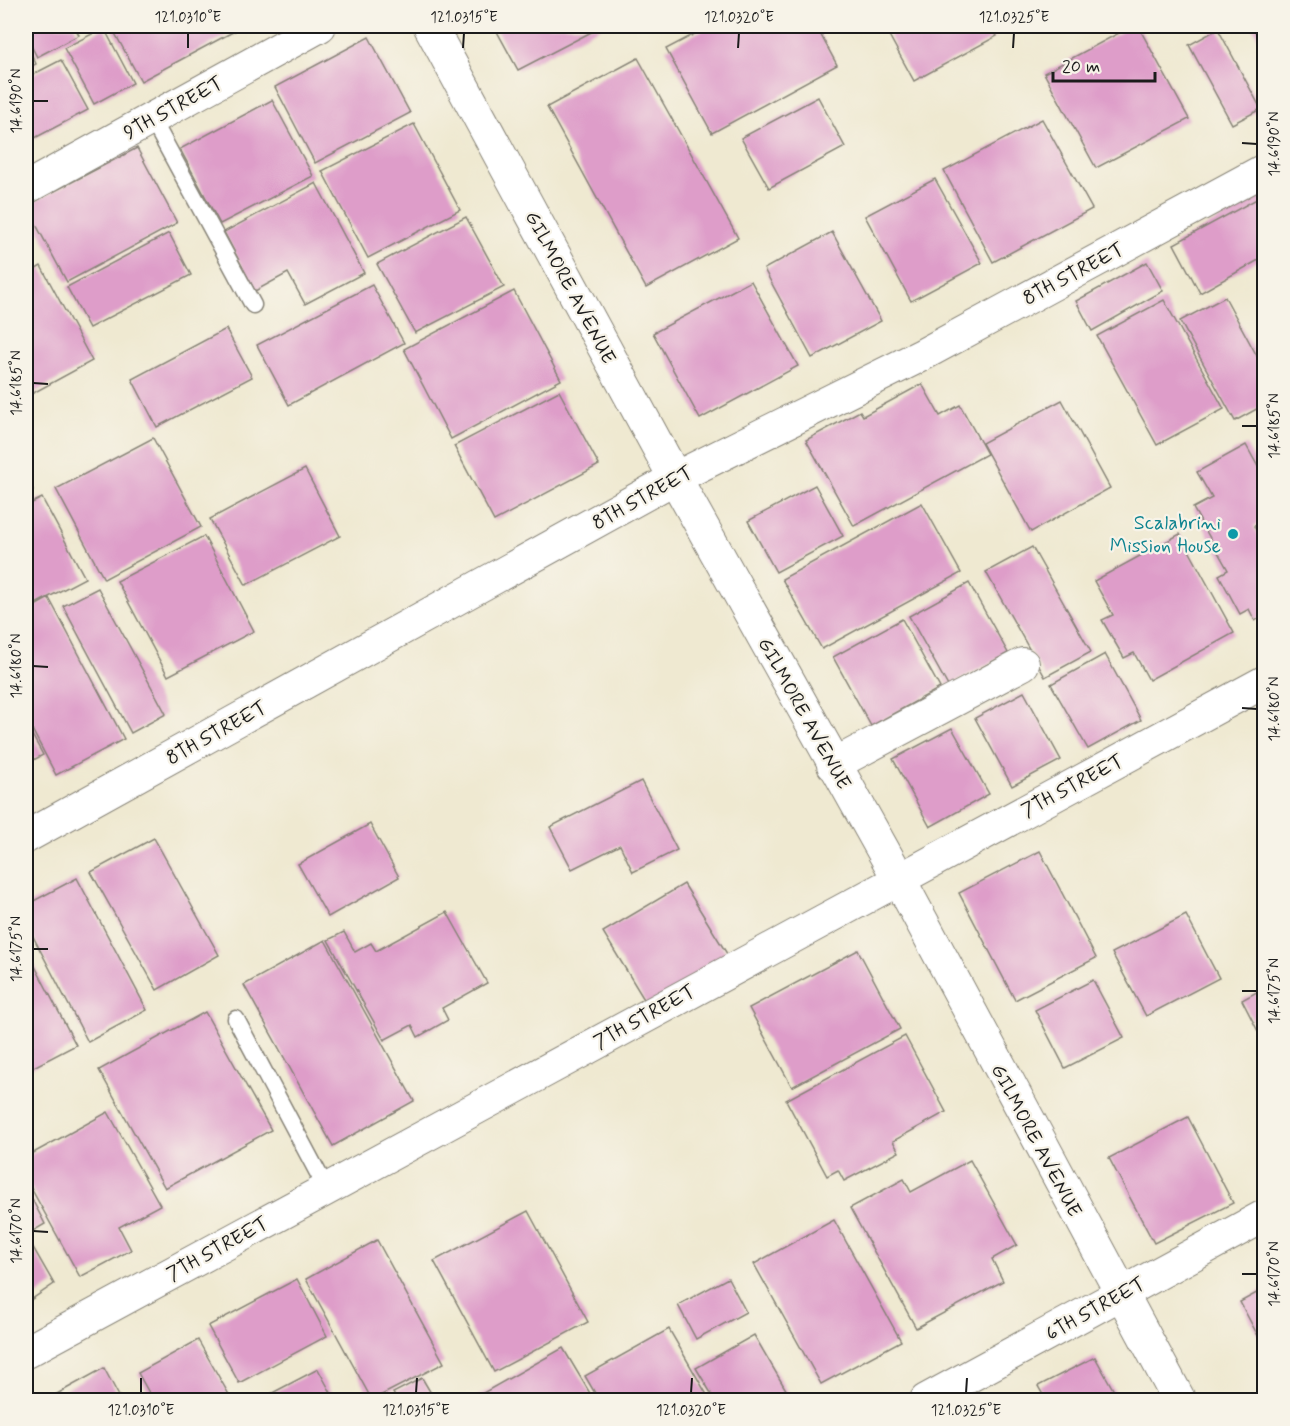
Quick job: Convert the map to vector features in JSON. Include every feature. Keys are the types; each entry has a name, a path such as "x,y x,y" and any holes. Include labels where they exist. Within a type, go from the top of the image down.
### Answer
{"main road":[{"name":"GILMORE AVENUE","path":"430,26 675,478 898,879 1179,1401"}],"street":[{"name":"9TH STREET","path":"26,188 320,26"},
{"name":"8TH STREET","path":"26,837 675,478 922,355 1264,170"},
{"path":"833,765 1023,664"},
{"name":"7TH STREET","path":"26,1352 1264,682"},
{"name":"6TH STREET","path":"926,1401 1264,1216"}],"lane":[{"path":"152,118 253,305"},
{"path":"236,1019 326,1188"}],"building":[{"path":"26,26 74,26 79,35 37,57 26,36"},
{"path":"111,26 244,26 141,81"},
{"path":"494,26 603,26 518,70"},
{"path":"710,26 816,26 837,65 712,133 666,49"},
{"path":"884,26 992,26 997,36 914,81"},
{"path":"1132,26 1138,26 1189,119 1096,168 1044,73"},
{"path":"1252,26 1264,26 1264,48"},
{"path":"104,28 133,83 94,104 64,48"},
{"path":"1218,29 1261,109 1232,124 1189,45"},
{"path":"369,37 410,113 315,163 275,87"},
{"path":"26,43 36,64 26,69"},
{"path":"638,58 738,238 646,288 547,107"},
{"path":"61,60 88,110 33,139 26,125 26,78"},
{"path":"818,97 845,147 769,188 741,138"},
{"path":"272,100 313,176 220,224 180,149"},
{"path":"1042,119 1092,209 993,262 944,171"},
{"path":"414,124 460,210 368,258 322,171"},
{"path":"137,148 177,223 67,282 26,206"},
{"path":"935,179 982,263 911,301 865,216"},
{"path":"316,183 364,273 305,304 288,273 255,291 224,232"},
{"path":"1264,195 1264,257 1200,293 1174,244"},
{"path":"466,217 504,287 415,333 377,264"},
{"path":"832,232 881,321 812,358 764,269"},
{"path":"169,233 191,275 89,328 67,287"},
{"path":"1147,262 1163,291 1092,331 1076,301"},
{"path":"41,266 92,361 26,397 26,275"},
{"path":"751,281 798,366 700,419 653,333"},
{"path":"372,285 404,343 289,405 257,345"},
{"path":"514,291 561,380 451,439 404,349"},
{"path":"1225,297 1264,369 1264,405 1235,421 1180,321"},
{"path":"1164,300 1224,409 1157,445 1097,336"},
{"path":"226,329 252,377 157,427 132,379"},
{"path":"922,384 940,416 960,405 987,454 854,526 806,440 860,411 863,416"},
{"path":"559,391 599,465 494,521 454,446"},
{"path":"1062,400 1110,488 1031,532 982,443"},
{"path":"153,438 201,527 104,579 56,489"},
{"name":"Scalabrini Mission House","path":"1246,445 1261,472 1264,469 1264,521 1254,526 1262,543 1264,542 1264,615 1255,621 1249,609 1240,614 1219,575 1228,570 1193,508 1212,498 1197,472"},
{"path":"305,469 340,536 246,585 210,519"},
{"path":"26,476 33,490 26,494"},
{"path":"815,485 843,536 776,572 748,521"},
{"path":"42,498 85,578 26,609 26,506"},
{"path":"922,503 961,573 822,649 782,579"},
{"path":"1180,534 1234,633 1149,680 1134,653 1124,658 1102,620 1113,615 1094,581"},
{"path":"204,536 254,631 168,676 117,581"},
{"path":"1032,547 1091,652 1045,677 986,572"},
{"path":"969,583 1008,653 948,686 909,616"},
{"path":"98,588 166,714 131,733 63,606"},
{"path":"49,598 124,739 56,775 26,718 26,611"},
{"path":"902,619 940,688 871,726 833,657"},
{"path":"1105,654 1141,720 1088,749 1051,684"},
{"path":"1024,692 1061,760 1012,786 975,718"},
{"path":"26,724 43,755 26,764"},
{"path":"952,728 989,794 930,827 893,759"},
{"path":"641,781 677,850 633,872 620,845 572,869 550,827"},
{"path":"370,824 399,877 328,917 298,864"},
{"path":"154,838 219,955 157,990 91,872"},
{"path":"1040,851 1096,958 1015,1000 959,893"},
{"path":"77,878 147,1010 88,1042 26,923 26,905"},
{"path":"684,884 729,957 648,1006 603,932"},
{"path":"447,912 487,983 442,1008 448,1020 418,1037 412,1025 384,1040 328,940 344,932 355,952 371,943 376,951"},
{"path":"1186,915 1219,978 1146,1016 1112,953"},
{"path":"325,940 414,1101 333,1146 244,985"},
{"path":"26,949 76,1045 26,1071"},
{"path":"858,950 900,1029 792,1087 749,1008"},
{"path":"1093,980 1124,1038 1065,1068 1035,1010"},
{"path":"1264,988 1264,1043 1242,1000"},
{"path":"205,1012 271,1130 165,1188 99,1070"},
{"path":"905,1036 946,1112 893,1141 899,1152 844,1181 838,1170 827,1176 786,1100"},
{"path":"108,1112 160,1205 119,1227 131,1250 80,1277 26,1179 26,1157"},
{"path":"1188,1117 1233,1203 1154,1243 1109,1158"},
{"path":"970,1160 1017,1245 992,1259 1003,1281 916,1328 850,1208 904,1179 911,1192"},
{"path":"26,1188 45,1224 26,1235"},
{"path":"528,1211 588,1322 494,1372 434,1261"},
{"path":"834,1220 901,1341 821,1384 754,1264"},
{"path":"26,1235 54,1284 26,1303"},
{"path":"377,1240 444,1363 372,1400 306,1279"},
{"path":"728,1278 746,1312 696,1339 678,1305"},
{"path":"297,1279 327,1336 239,1383 208,1326"},
{"path":"1264,1289 1264,1347 1240,1302"},
{"path":"669,1329 710,1400 599,1400 585,1376"},
{"path":"754,1335 792,1400 715,1400 696,1368"},
{"path":"198,1340 232,1400 153,1400 138,1373"},
{"path":"563,1348 594,1400 478,1400 476,1397"},
{"path":"1095,1357 1119,1400 1046,1400 1038,1386"},
{"path":"104,1368 121,1400 46,1400"},
{"path":"318,1369 335,1400 259,1400"},
{"path":"422,1378 435,1400 397,1400 393,1393"}],"place":[{"name":"Scalabrini Mission House","path":"1233,534"}]}
